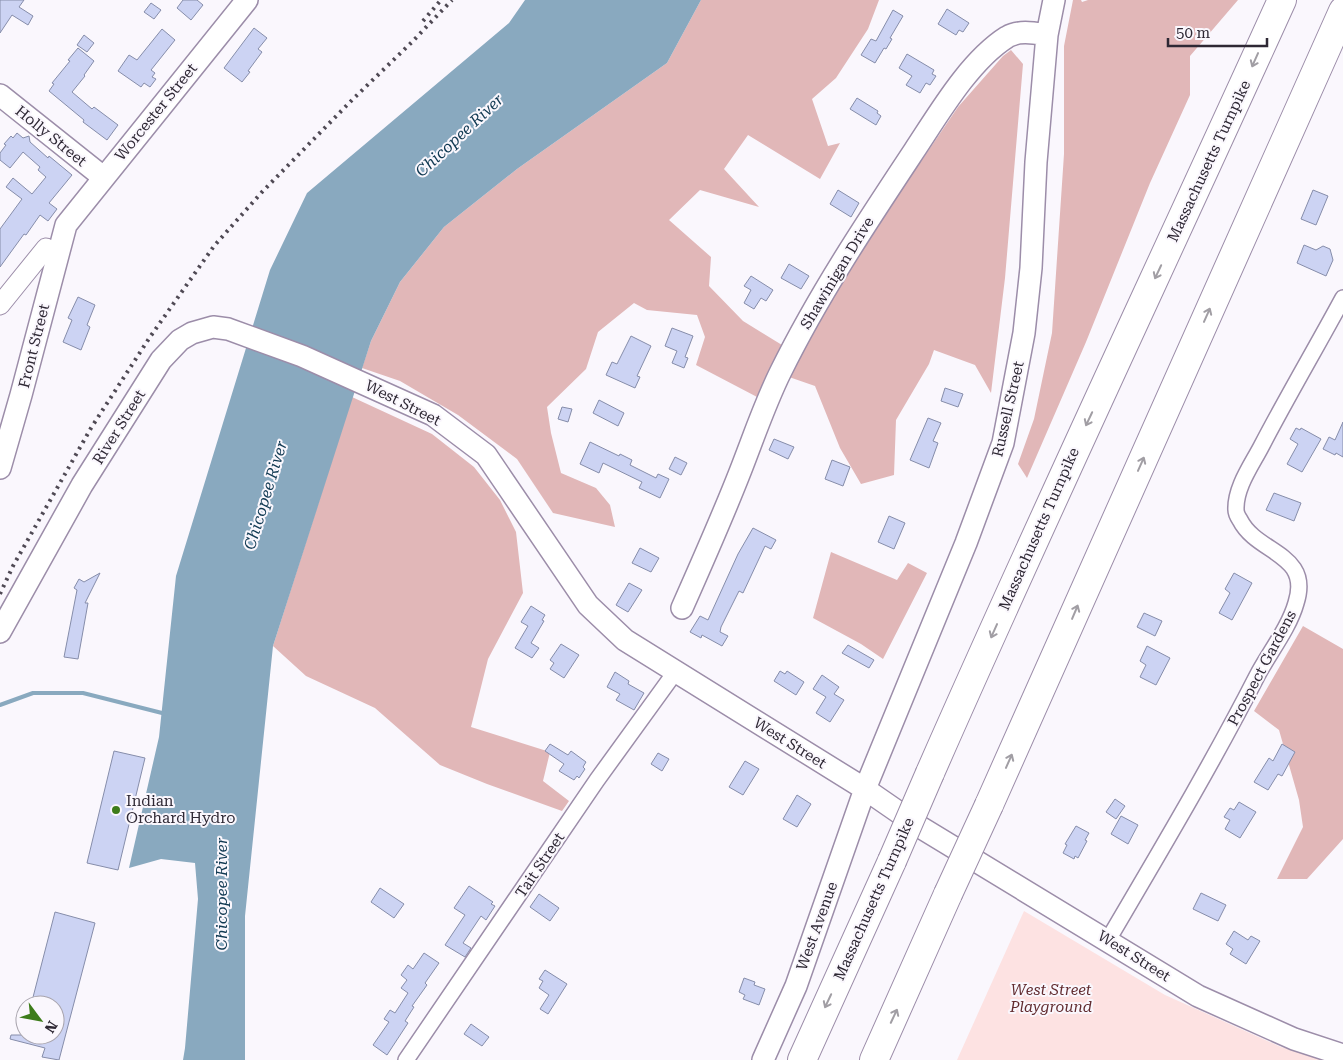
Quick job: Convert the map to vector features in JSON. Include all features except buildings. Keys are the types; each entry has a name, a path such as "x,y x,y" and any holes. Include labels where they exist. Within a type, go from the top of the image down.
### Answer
{"highway":[{"name":"Massachusetts Turnpike","path":"802,1060 1078,441 1210,160 1282,0"},
{"path":"874,1060 1343,11"}],"main road":[{"name":"Worcester Street","path":"66,225 247,0"},
{"path":"1047,35 1054,0"},
{"name":"Shawinigan Drive","path":"682,608 780,373 808,319 871,215 948,100 980,60 1008,36 1026,32 1047,35"},
{"name":"Russell Street","path":"866,789 966,543 1003,443 1024,333 1031,268 1036,162 1047,35"},
{"name":"Holly Street","path":"0,95 103,177"},
{"name":"Front Street","path":"0,468 66,225"},
{"name":"River Street","path":"0,632 82,485 162,360 180,340 199,330 220,328 302,356"},
{"name":"West Street","path":"302,356 433,415 486,455 588,604 625,640 866,789 920,827 1198,996 1294,1039 1343,1055"},
{"name":"West Avenue","path":"763,1060 796,986 866,789"}],"street":[{"path":"0,305 46,248"},
{"name":"Prospect Gardens","path":"1108,940 1238,714 1296,604 1300,586 1296,573 1289,562 1262,544 1243,526 1236,511 1238,492 1343,298"},
{"name":"Tait Street","path":"406,1060 598,780 676,671"}],"green space":[{"name":"West Street Playground","path":"1024,911 1165,995 1281,1047 1326,1060 957,1060"}],"shaded area":[{"path":"701,0 879,0 868,29 836,78 812,99 828,146 840,143 820,179 748,135 724,169 759,207 700,190 669,220 711,257 709,286 743,321 782,345 759,398 696,365 705,337 697,315 647,310 634,303 598,332 586,369 547,407 561,473 596,488 610,505 615,527 553,513 517,459 458,415 400,381 362,368 371,341 400,282 444,227 517,169 667,63"},
{"path":"1073,0 1081,0 1082,2 1088,0 1238,0 1190,56 1190,95 1150,183 1086,342 1027,478 1018,464 1034,419 1052,333 1064,154 1064,46"},
{"path":"1011,50 1023,64 1005,278 991,393 975,365 934,350 929,364 896,420 894,475 861,484 840,448 815,386 789,377 836,292 909,179 958,107 1003,56"},
{"path":"352,397 432,434 474,467 500,500 516,532 523,593 488,659 471,727 550,752 543,781 569,801 562,811 440,765 375,708 306,676 273,646"},
{"path":"831,552 897,580 908,563 927,573 883,659 861,644 813,618"},
{"path":"1303,626 1343,649 1343,839 1307,879 1277,879 1303,827 1299,800 1279,730 1254,711"}],"water":[{"name":"Chicopee River","path":"525,0 701,0 667,63 517,169 444,227 400,282 371,341 273,646 245,916 245,1060 183,1060 198,899 195,863 161,859 129,868 159,737 176,576 270,270 307,193 509,23"}],"waterway":[{"path":"0,705 33,693 83,693 166,714"}],"railway":[{"path":"423,21 441,0"},
{"path":"0,594 13,566 91,428 150,337 214,246 262,192 452,0"}],"place":[{"name":"Indian Orchard Hydro","path":"116,810"}]}
